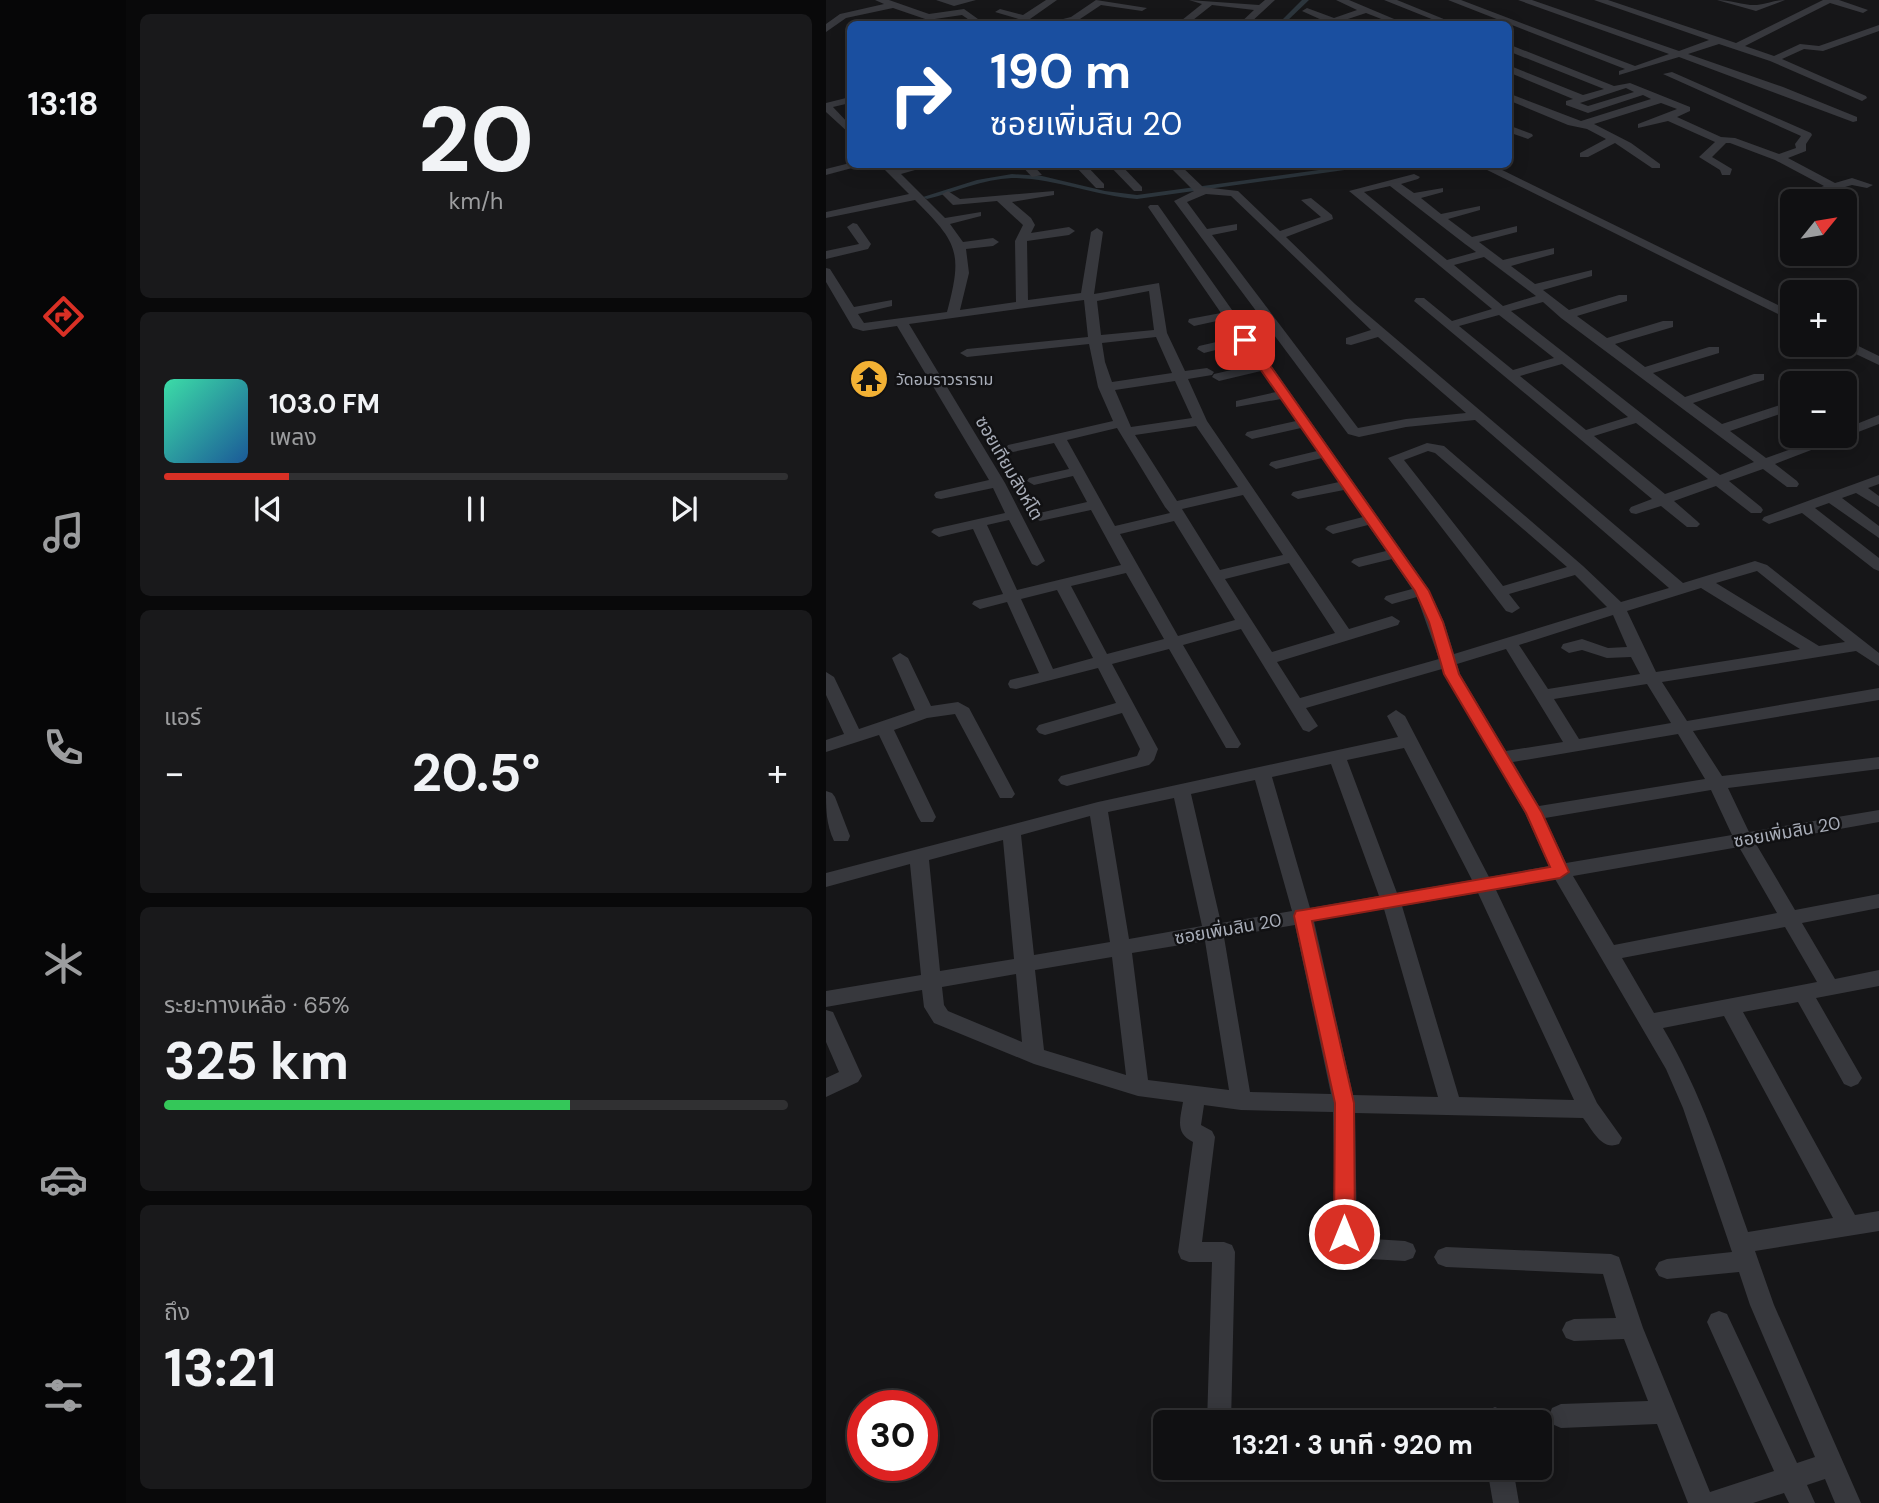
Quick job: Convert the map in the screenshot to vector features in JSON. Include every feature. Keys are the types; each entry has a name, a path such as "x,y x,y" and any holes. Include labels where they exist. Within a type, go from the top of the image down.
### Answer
{"street":[{"path":"880,0 897,4 932,21 961,11 977,21"},
{"path":"826,29 834,14 855,13 909,0"},
{"path":"941,0 954,3 971,0"},
{"path":"1004,0 997,10 1027,21 1052,0"},
{"path":"1130,19 1152,0"},
{"path":"1194,0 1261,8"},
{"path":"1247,21 1270,0"},
{"path":"1341,0 1394,21"},
{"path":"1389,0 1443,21"},
{"path":"1453,0 1508,21"},
{"path":"1524,0 1779,89 1853,119"},
{"path":"1722,0 1752,8 1780,0"},
{"path":"1813,0 1865,4"},
{"path":"1078,21 1101,1 1142,8"},
{"path":"1188,21 1212,1"},
{"path":"1408,7 1427,1"},
{"path":"1737,46 1828,1"},
{"path":"1601,5 1615,5 1774,59 1862,98"},
{"path":"1762,7 1796,16"},
{"path":"1338,21 1366,10"},
{"path":"1036,11 1047,21"},
{"path":"1307,11 1329,21"},
{"path":"855,13 864,21"},
{"path":"1753,27 1783,13"},
{"path":"1577,19 1589,14"},
{"path":"1512,22 1634,69"},
{"path":"1774,59 1803,46 1819,49 1878,29"},
{"path":"1567,92 1720,40"},
{"path":"1512,49 1611,88"},
{"path":"1656,78 1699,63"},
{"path":"1512,70 1581,98"},
{"path":"1668,74 1807,135 1800,144 1802,149 1779,158"},
{"path":"1512,89 1536,80"},
{"path":"1642,126 1686,109 1661,99 1643,87 1623,85 1570,103 1588,110 1643,87"},
{"path":"826,94 847,90"},
{"path":"1512,98 1572,123 1584,124 1614,139 1656,166"},
{"path":"1584,124 1661,99"},
{"path":"826,106 847,101"},
{"path":"826,106 847,128"},
{"path":"836,116 847,114"},
{"path":"1668,117 1719,140 1731,139 1779,158 1833,187"},
{"path":"1512,131 1528,136"},
{"path":"1584,155 1614,139"},
{"path":"1719,140 1721,145 1718,149 1705,157 1726,169 1726,173"},
{"path":"826,172 847,167"},
{"path":"1029,168 1036,175"},
{"path":"1082,168 1096,182 1116,168 1138,189"},
{"path":"1176,168 1200,189"},
{"path":"1488,168 1780,311"},
{"path":"889,169 942,222 959,246 964,261 953,314"},
{"path":"1414,177 1355,191 1501,310 1756,510"},
{"path":"1827,189 1852,181 1867,185"},
{"path":"1393,183 1792,484"},
{"path":"1477,416 1406,423 1364,432 1353,431 1180,201 1200,189 1232,191 1379,332 1680,589"},
{"path":"1412,197 1439,190"},
{"path":"1003,200 1050,193"},
{"path":"948,194 957,203 996,196 1029,225 1022,238 1022,303"},
{"path":"826,215 916,196"},
{"path":"1277,236 1327,219 1328,216 1307,200"},
{"path":"1154,207 1422,591 1436,622 1447,662 1534,813 1560,872 1675,1066 1694,1108 1762,1306 1848,1503"},
{"path":"1440,218 1476,208"},
{"path":"942,222 977,214"},
{"path":"826,255 864,246 853,227"},
{"path":"1204,233 1233,227"},
{"path":"1469,241 1513,229"},
{"path":"1022,238 1069,231"},
{"path":"1097,232 1088,297 1097,362 1105,387 1124,427 1175,512 1309,726"},
{"path":"959,246 993,242"},
{"path":"1500,265 1550,251"},
{"path":"1444,264 1485,253"},
{"path":"826,272 850,312 863,327 1155,286 1161,333 1200,421 1345,635"},
{"path":"1532,289 1588,273"},
{"path":"1450,325 1544,298"},
{"path":"1566,315 1623,298"},
{"path":"1420,301 1692,524"},
{"path":"850,312 888,303"},
{"path":"1194,322 1228,315"},
{"name":"ซอยเทียมสิงห์โต","path":"901,322 998,483 1037,561"},
{"path":"1604,343 1668,324"},
{"path":"1350,341 1379,332"},
{"path":"967,353 1161,333"},
{"path":"1204,349 1245,340"},
{"path":"1642,372 1714,350"},
{"path":"1857,350 1879,361"},
{"path":"1511,375 1564,359"},
{"path":"1105,387 1179,375 1213,374 1264,366"},
{"path":"1682,402 1759,377"},
{"path":"1241,404 1283,394"},
{"path":"1719,430 1780,409"},
{"path":"1584,435 1638,418"},
{"path":"1857,429 1879,419"},
{"path":"1013,449 1124,427 1200,421"},
{"path":"1252,435 1304,423"},
{"path":"1059,438 1232,744"},
{"path":"1512,608 1395,458 1427,447 1439,449 1578,569 1618,608 1637,652 1717,783 1744,840 1830,987"},
{"path":"1636,510 1809,448"},
{"path":"1276,465 1324,453"},
{"path":"1034,481 1077,471"},
{"path":"1769,520 1879,479"},
{"path":"941,495 998,483"},
{"path":"1298,495 1346,485"},
{"path":"1857,487 1879,503"},
{"path":"1111,532 1246,489"},
{"path":"1831,497 1879,533"},
{"path":"1040,517 1096,504"},
{"path":"1804,507 1879,566"},
{"path":"939,532 1004,517"},
{"path":"1333,529 1370,520"},
{"path":"978,523 1048,675"},
{"path":"1359,562 1394,554"},
{"path":"1216,576 1292,558"},
{"path":"1296,705 1447,662 1749,566 1762,569 1879,661"},
{"path":"980,604 1130,567"},
{"path":"1498,592 1578,569"},
{"path":"1701,581 1818,653"},
{"path":"1062,584 1149,749 1148,756 1143,761 1067,780"},
{"path":"1392,599 1422,591"},
{"path":"1268,659 1392,621"},
{"path":"1016,684 1245,623"},
{"path":"1509,641 1575,746"},
{"path":"1569,648 1582,644 1607,653 1637,652"},
{"path":"1544,695 1859,645"},
{"path":"900,658 925,713"},
{"path":"828,687 852,732"},
{"path":"1502,758 1879,694"},
{"path":"1045,729 1127,706"},
{"path":"826,746 925,713 958,708 963,712 1006,794"},
{"path":"1395,716 1484,885 1590,1109 1611,1138"},
{"path":"884,727 927,817"},
{"path":"826,880 1098,808 1408,741"},
{"path":"1337,757 1391,901 1451,1106"},
{"path":"1534,813 1717,783 1879,763"},
{"path":"1262,773 1303,916 1344,1103 1346,1242 1352,1248 1405,1251"},
{"path":"1181,789 1213,932 1241,1101"},
{"path":"826,797 841,836"},
{"path":"1098,808 1121,947 1138,1087"},
{"name":"ซอยเพิ่มสิน 20","path":"826,999 1879,816"},
{"path":"1011,831 1034,1056"},
{"path":"919,856 934,1007 941,1017 1034,1056 1138,1087 1241,1101 1590,1109"},
{"path":"1610,953 1879,901"},
{"path":"1650,1021 1830,987 1877,983"},
{"path":"1802,993 1851,1078"},
{"path":"1730,1007 1849,1226"},
{"path":"826,1018 851,1076 826,1088"},
{"path":"1194,1095 1190,1130 1204,1138 1189,1252 1224,1252 1219,1410"},
{"path":"1667,1269 1849,1226 1879,1222"},
{"path":"1446,1257 1611,1264 1631,1328 1701,1503"},
{"path":"1719,1322 1802,1503"},
{"path":"1574,1330 1631,1328"},
{"path":"1561,1416 1664,1412"},
{"path":"1715,1503 1833,1464"},
{"path":"1502,1480 1506,1503"}],"waterway":[{"path":"1284,21 1306,0"},
{"path":"927,197 980,181 1012,176 1137,197 1353,168"}],"place":[{"name":"วัดอมราวราราม","path":"869,379"}],"route":[{"path":"1245,340 1422,591 1436,622 1452,674 1534,813 1560,872 1303,916 1344,1103 1344,1234"}]}
